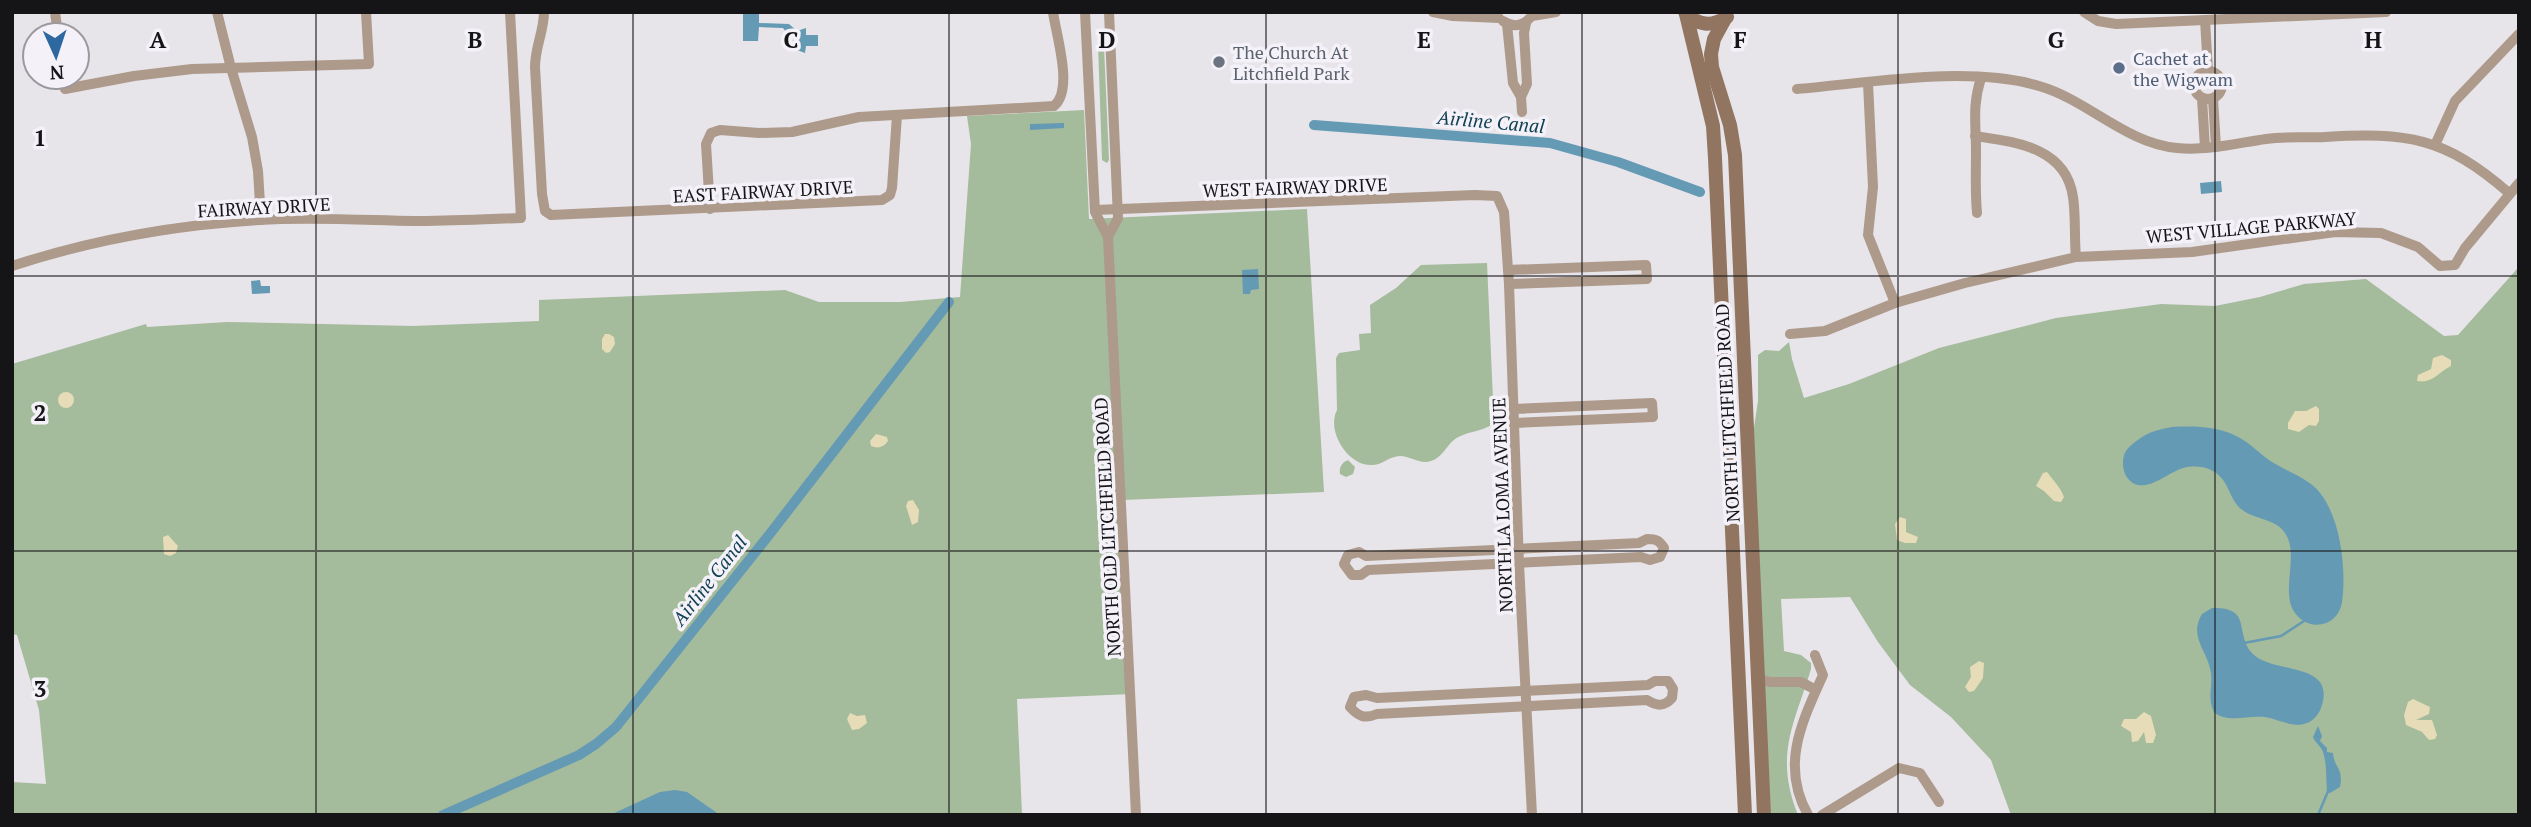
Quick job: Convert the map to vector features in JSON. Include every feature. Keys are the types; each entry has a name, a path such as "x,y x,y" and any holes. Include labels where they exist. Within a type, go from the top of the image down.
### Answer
{"main road":[{"path":"1686,13 1703,24 1713,23 1729,15"},
{"name":"NORTH LITCHFIELD ROAD","path":"1686,13 1713,126 1745,815"},
{"name":"NORTH LITCHFIELD ROAD","path":"1729,15 1714,39 1711,54 1735,155 1764,815"}],"street":[{"path":"217,12 252,137 258,171 261,220"},
{"path":"91,85 173,71 369,64 366,12"},
{"name":"FAIRWAY DRIVE","path":"12,266 78,247 216,224 324,218 449,221 521,218 510,12"},
{"name":"EAST FAIRWAY DRIVE","path":"544,12 544,26 535,53 539,135 545,211 554,216 885,199 891,194 892,188 897,114"},
{"path":"710,209 705,146 714,131 724,129 759,133 793,132 846,118 1054,106 1062,96 1063,83 1053,12"},
{"name":"NORTH OLD LITCHFIELD ROAD","path":"1085,12 1095,210 1108,237 1136,815"},
{"name":"NORTH OLD LITCHFIELD ROAD","path":"1108,237 1118,218 1109,12"},
{"path":"1433,12 1453,16 1501,18 1520,25 1530,17 1556,12"},
{"path":"2084,12 2098,21 2116,24 2386,12"},
{"path":"1521,97 1527,84 1524,33 1530,17"},
{"path":"1501,18 1513,83 1521,97 1522,112"},
{"path":"2205,20 2208,71"},
{"path":"2435,145 2455,101 2519,34"},
{"path":"2208,71 2217,73 2222,81 2222,90 2208,98 2195,92 2194,82 2199,74 2208,71"},
{"path":"1797,89 1889,79 1981,78 2021,82 2065,94 2114,126 2158,145 2211,148 2269,138 2382,134 2435,145 2469,161 2509,193"},
{"path":"1977,213 1973,110 1981,78"},
{"path":"1868,83 1873,187 1868,235 1895,303"},
{"path":"2208,98 2211,148"},
{"path":"1975,136 2023,144 2042,151 2057,163 2069,182 2073,196 2076,257"},
{"name":"WEST VILLAGE PARKWAY","path":"1790,334 1825,331 1895,303 1965,283 2076,257 2202,251 2335,232 2381,233 2418,247 2440,266 2455,265 2465,248 2519,184"},
{"name":"WEST FAIRWAY DRIVE","path":"1095,210 1475,195 1497,197"},
{"name":"NORTH LA LOMA AVENUE","path":"1497,197 1504,212 1509,284 1519,564 1532,815"},
{"path":"1508,270 1646,265 1647,279 1509,284"},
{"path":"1578,267 1579,282"},
{"path":"1514,409 1652,403 1653,417 1515,424"},
{"path":"1586,406 1587,420"},
{"path":"1656,539 1664,548 1660,557 1655,559 1641,557 1368,570 1361,575 1352,575 1344,564 1348,555 1359,552 1366,556 1595,546 1656,539"},
{"path":"1595,546 1596,560"},
{"path":"1428,554 1429,568"},
{"path":"1808,815 1800,801 1795,769 1797,736 1823,675 1815,654"},
{"path":"1759,679 1770,682 1801,682 1816,690"},
{"path":"1655,681 1668,681 1673,690 1672,698 1666,704 1656,705 1647,700 1602,702 1377,714 1368,718 1358,716 1350,707 1354,698 1366,695 1377,698 1601,687 1648,685 1655,681"},
{"path":"1601,687 1602,702"},
{"path":"1435,696 1436,711"},
{"path":"1822,815 1899,768 1920,773 1939,802"}],"green space":[{"path":"1098,44 1104,47 1107,163 1102,160"},
{"path":"1084,110 1089,219 1307,209 1324,492 1123,500 1131,694 1017,699 1022,815 12,815 12,782 46,784 39,710 17,635 12,634 12,364 146,324 147,327 227,322 413,326 539,321 539,300 785,290 819,302 900,302 960,297 971,144 967,116"},
{"path":"1487,263 1494,423 1455,439 1431,461 1423,462 1400,456 1370,465 1354,459 1341,445 1334,427 1337,410 1336,358 1339,353 1360,350 1359,334 1371,333 1370,305 1396,288 1421,265"},
{"path":"2517,269 2519,815 2011,815 1991,760 1951,717 1910,685 1878,642 1850,597 1781,599 1784,651 1801,655 1811,663 1811,669 1793,724 1787,757 1791,794 1798,815 1769,815 1752,441 1758,401 1758,355 1765,350 1779,351 1789,342 1804,398 1849,384 1939,348 2056,318 2161,304 2215,306 2304,284 2366,279 2444,336 2458,335"},
{"path":"1348,460 1355,467 1353,474 1346,477 1340,474 1340,470 1342,464"}],"sand":[{"path":"605,334 614,337 615,344 610,352 606,353 602,349 602,339"},
{"path":"2442,355 2451,360 2451,366 2431,379 2417,381 2418,375 2431,369 2433,358"},
{"path":"63,392 69,392 74,400 72,406 63,408 58,403 58,397"},
{"path":"2316,406 2319,409 2319,421 2316,426 2309,425 2299,432 2288,429 2288,423 2295,411 2306,411"},
{"path":"876,434 887,437 885,445 871,446 870,441"},
{"path":"2047,472 2063,494 2061,502 2054,501 2036,486 2043,473"},
{"path":"913,500 919,510 918,522 912,525 906,506 908,501"},
{"path":"1900,517 1906,519 1906,532 1918,537 1916,543 1897,540 1895,524"},
{"path":"168,535 178,546 176,553 170,556 164,554 163,537"},
{"path":"1979,661 1984,663 1983,678 1974,691 1969,692 1965,687 1971,677 1970,667"},
{"path":"2413,699 2430,707 2429,714 2416,720 2432,720 2437,735 2435,739 2429,740 2422,732 2406,725 2404,715 2408,702"},
{"path":"2144,712 2151,716 2156,735 2153,743 2146,743 2144,732 2138,741 2132,742 2131,732 2121,726 2124,719 2136,719"},
{"path":"850,713 865,715 867,723 852,730 847,719"}],"water":[{"path":"743,12 759,12 759,23 789,24 797,31 806,28 806,35 818,35 818,46 806,46 805,53 797,50 793,44 794,34 783,28 759,27 758,41 743,41"},
{"path":"1064,123 1064,128 1030,130 1030,124"},
{"path":"2221,181 2222,192 2201,194 2200,183"},
{"path":"1258,269 1259,289 1243,294 1242,270"},
{"path":"260,280 261,286 270,286 270,293 252,294 251,281"},
{"path":"2172,427 2207,428 2232,434 2274,463 2306,480 2321,494 2335,522 2342,556 2342,602 2334,618 2328,622 2312,624 2297,616 2289,598 2291,551 2284,531 2275,524 2241,509 2216,473 2202,467 2186,467 2146,485 2132,482 2126,476 2123,460 2129,447 2149,433"},
{"path":"2212,608 2225,609 2238,616 2247,645 2261,660 2312,675 2320,682 2324,693 2321,708 2314,719 2298,725 2263,717 2226,718 2214,712 2211,702 2211,673 2197,630 2202,614"},
{"path":"2318,726 2322,736 2320,741 2327,748 2327,752 2333,753 2341,776 2340,787 2330,793 2327,792 2323,752 2313,737"},
{"path":"660,792 687,792 720,815 610,815"}],"waterway":[{"name":"Airline Canal","path":"1314,125 1550,143 1618,162 1700,192"},
{"name":"Airline Canal","path":"443,815 579,755 616,727 949,302"},
{"path":"2244,643 2281,636 2304,621"},
{"path":"2318,815 2329,789"}],"place":[{"name":"The Church At Litchfield Park","path":"1219,62"},
{"name":"Cachet at the Wigwam","path":"2119,68"}]}
